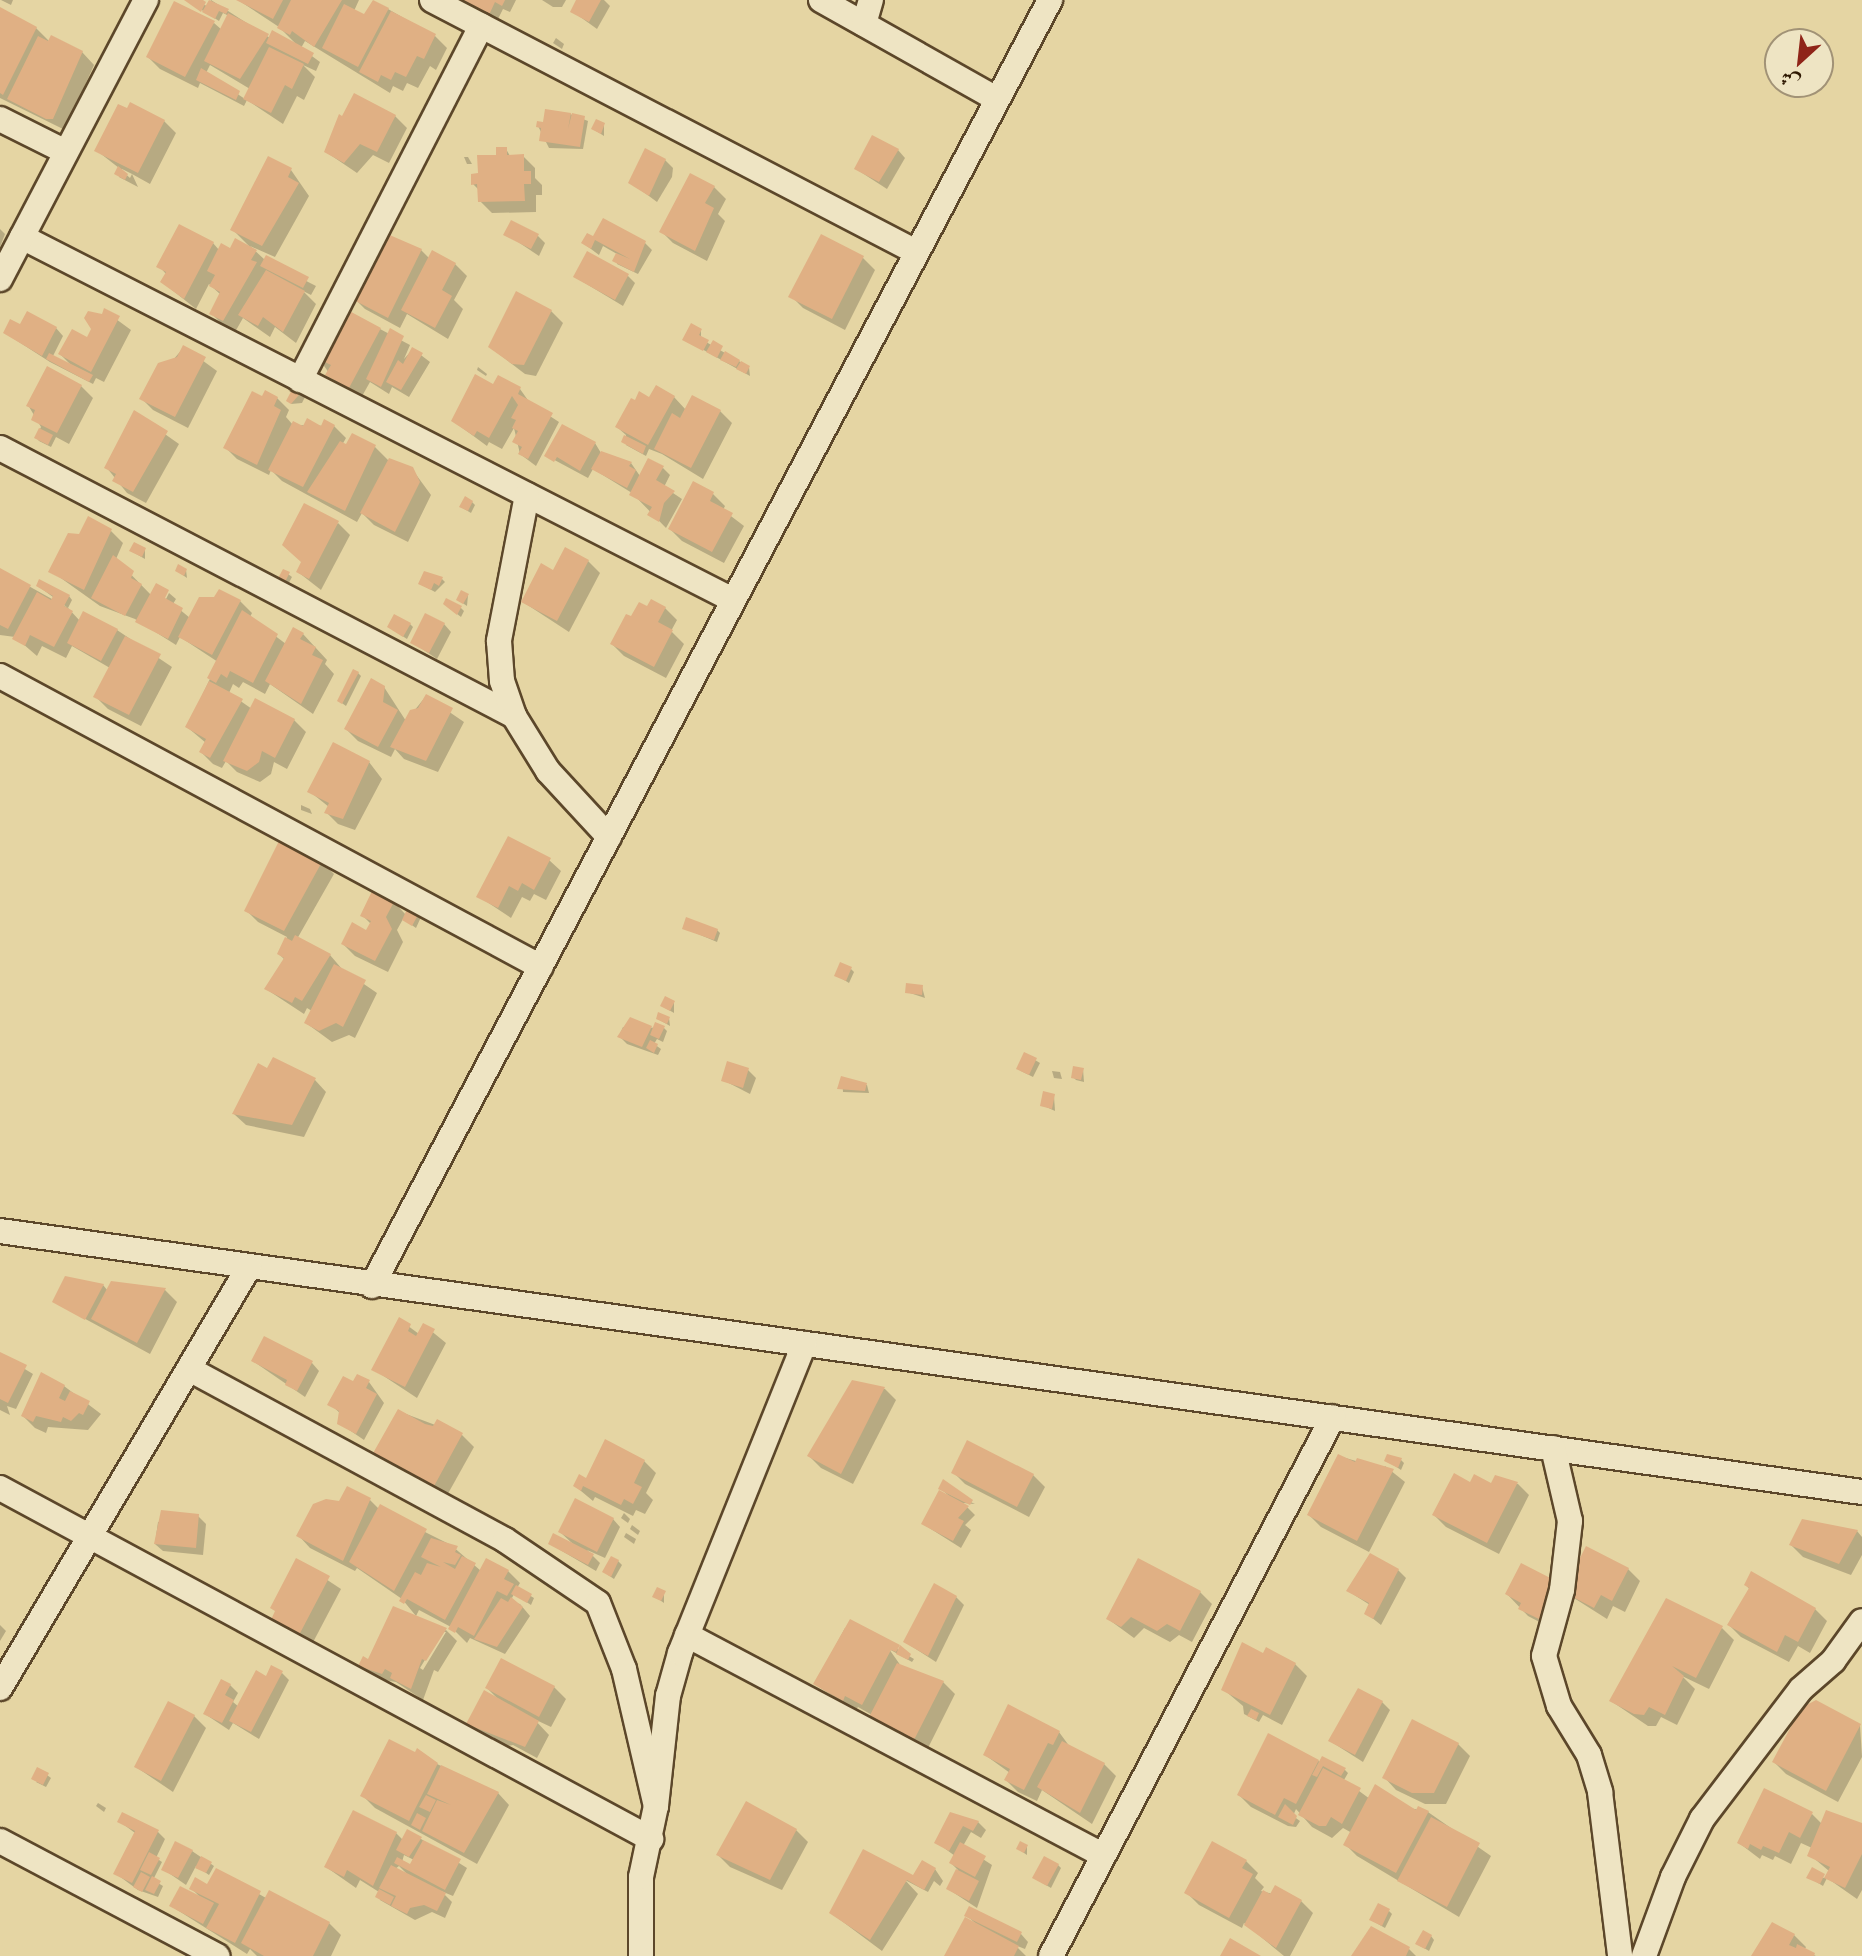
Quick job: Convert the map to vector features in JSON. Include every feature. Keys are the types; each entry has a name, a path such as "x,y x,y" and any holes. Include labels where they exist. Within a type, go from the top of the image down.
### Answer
{"street":[{"path":"0,279 64,151 146,0"},
{"path":"432,0 916,252"},
{"path":"821,0 997,99"},
{"path":"864,24 871,0"},
{"path":"372,1286 1050,0"},
{"path":"300,380 481,26"},
{"path":"0,118 64,151"},
{"path":"22,237 733,600"},
{"path":"0,448 514,716"},
{"path":"527,495 499,641 502,681 514,716 548,771 609,837"},
{"path":"0,676 541,967"},
{"path":"0,1231 372,1286 1862,1492"},
{"path":"0,1688 249,1267"},
{"path":"641,1956 641,1877 656,1807 668,1696 687,1635 804,1345"},
{"path":"188,1368 505,1541 598,1603 624,1670 656,1807"},
{"path":"1059,1953 1104,1855 1333,1417"},
{"path":"1553,1448 1570,1521 1562,1590 1544,1656 1559,1706 1589,1755 1600,1792 1620,1956"},
{"path":"0,1488 651,1839"},
{"path":"1644,1956 1673,1877 1702,1819 1801,1689 1833,1661 1862,1621"},
{"path":"687,1635 1104,1855"},
{"path":"0,1841 217,1956"}],"building":[{"path":"184,0 203,0 206,2 201,12"},
{"path":"209,0 229,9 226,14 219,11 215,19 202,12"},
{"path":"236,0 283,0 273,19"},
{"path":"291,0 342,0 314,47 292,31 290,35 277,28"},
{"path":"373,0 389,8 358,67 322,48 344,4 364,14"},
{"path":"460,0 505,0 502,6 495,2 489,15"},
{"path":"576,0 601,0 589,22 570,12"},
{"path":"174,1 215,21 185,77 146,57"},
{"path":"0,7 37,27 3,95 0,93"},
{"path":"391,11 436,34 424,59 417,56 406,77 395,72 391,80 381,75 378,82 359,72"},
{"path":"228,13 269,34 240,79 204,61"},
{"path":"272,30 314,53 308,64 266,43"},
{"path":"51,35 83,51 53,119 46,119 7,99 38,36 48,41"},
{"path":"269,47 304,64 292,89 285,85 271,113 243,99"},
{"path":"201,68 240,91 236,100 196,80"},
{"path":"354,93 396,115 377,152 360,144 344,163 324,152 339,114 342,116"},
{"path":"130,102 165,120 138,173 94,151 118,104 127,108"},
{"path":"545,109 571,113 568,129 572,113 585,116 580,147 539,141 541,128 536,127 537,121 543,122"},
{"path":"596,119 605,123 601,134 591,129"},
{"path":"872,135 899,149 879,182 854,169"},
{"path":"496,147 507,147 507,155 524,154 524,171 531,171 531,184 524,184 525,201 478,202 477,184 471,185 471,174 478,173 477,155 496,155"},
{"path":"645,148 666,159 649,196 628,183"},
{"path":"268,156 292,168 288,177 299,183 262,246 230,230"},
{"path":"118,166 128,174 125,180 114,174"},
{"path":"690,173 715,186 705,203 714,208 695,251 659,232"},
{"path":"603,218 646,241 634,272 612,261 616,253 630,259 595,240 591,249 581,243 587,233 593,236"},
{"path":"511,220 539,234 531,249 503,235"},
{"path":"179,224 214,242 184,299 160,282 166,272 156,267"},
{"path":"385,233 422,249 388,318 350,298"},
{"path":"821,234 864,256 832,319 788,297"},
{"path":"235,238 257,250 251,260 257,262 223,321 209,314 220,292 209,286 215,275 207,271 221,243 230,248"},
{"path":"432,250 456,263 442,290 452,296 435,328 401,310"},
{"path":"587,251 629,274 615,300 573,277"},
{"path":"266,255 309,277 303,288 260,266"},
{"path":"266,270 305,291 283,332 263,317 258,326 238,315"},
{"path":"516,291 552,310 524,365 512,364 488,347"},
{"path":"342,307 381,328 349,388 325,375 331,365 315,357"},
{"path":"104,308 120,316 91,372 58,354 72,329 87,337 91,329 84,318 88,311 102,314"},
{"path":"27,311 57,327 42,356 3,333 10,319 20,324"},
{"path":"691,323 702,329 699,335 709,340 703,351 682,340"},
{"path":"390,328 404,336 381,387 366,379"},
{"path":"713,340 723,346 717,358 706,352"},
{"path":"183,345 206,357 175,417 139,399 158,363 177,357"},
{"path":"412,347 423,353 401,390 386,382 398,360 403,364"},
{"path":"725,351 740,360 736,367 720,360"},
{"path":"49,353 93,375 89,382 46,359"},
{"path":"741,361 750,366 746,374 736,369"},
{"path":"47,366 82,385 57,433 31,420 35,410 26,406"},
{"path":"475,374 493,384 498,375 521,387 518,394 553,413 528,459 518,454 522,447 512,442 518,431 512,428 516,420 511,418 518,405 512,396 489,438 477,431 474,436 451,421"},
{"path":"295,384 305,388 291,404 286,401"},
{"path":"656,385 675,396 648,445 615,427 631,398 635,400 639,391 649,397"},
{"path":"265,390 278,397 274,406 281,410 257,465 223,448 252,391 262,396"},
{"path":"692,395 721,410 691,468 654,449 672,413 680,418"},
{"path":"134,410 168,431 133,492 112,481 116,474 104,468"},
{"path":"307,418 321,426 324,419 335,425 303,487 268,470 293,421 303,426"},
{"path":"562,424 596,442 580,471 557,457 554,462 544,456"},
{"path":"39,428 53,435 48,445 34,438"},
{"path":"352,433 376,445 345,511 307,492 340,441 346,444"},
{"path":"624,435 646,446 643,454 621,442"},
{"path":"601,451 632,462 629,466 636,470 627,488 591,469"},
{"path":"389,458 413,467 420,482 395,532 360,513"},
{"path":"648,458 664,466 656,480 675,491 664,503 659,522 647,515 652,507 629,495"},
{"path":"693,481 714,492 710,501 733,513 712,552 668,529"},
{"path":"465,496 473,501 468,511 459,507"},
{"path":"304,503 339,521 309,579 296,572 301,562 282,545"},
{"path":"88,516 112,529 84,590 48,572 68,533 79,534"},
{"path":"134,542 146,548 142,557 129,551"},
{"path":"565,547 589,560 557,621 521,602 541,563 553,570"},
{"path":"113,555 134,571 131,578 142,584 125,616 91,598"},
{"path":"178,564 187,569 184,576 175,571"},
{"path":"0,568 31,585 8,629 0,625"},
{"path":"283,569 290,572 283,586 276,582"},
{"path":"424,571 443,577 439,586 434,583 431,590 418,584"},
{"path":"39,579 70,595 64,606 73,611 54,647 30,635 25,646 12,639 37,592 51,600 53,596 36,586"},
{"path":"156,583 169,590 165,598 183,608 168,639 135,622"},
{"path":"219,589 241,600 212,655 178,637 199,597 214,597"},
{"path":"461,590 469,594 463,604 456,600"},
{"path":"446,598 462,606 457,615 443,604"},
{"path":"651,599 666,607 658,622 673,630 654,667 610,644 626,614 631,616 639,602 647,606"},
{"path":"242,610 278,634 253,683 230,671 227,678 221,674 216,683 207,678"},
{"path":"83,611 118,629 101,661 67,643"},
{"path":"425,613 445,623 429,653 410,643"},
{"path":"394,614 411,623 403,637 387,627"},
{"path":"293,627 304,633 300,639 316,647 312,655 323,660 301,704 265,681"},
{"path":"125,636 161,654 129,715 93,697"},
{"path":"353,669 359,672 342,704 337,701"},
{"path":"371,678 385,686 383,702 398,710 378,747 344,729"},
{"path":"209,681 243,699 210,758 199,752 206,739 185,727"},
{"path":"426,694 453,708 426,761 390,747 410,710 418,708"},
{"path":"255,698 295,719 275,758 262,751 259,762 247,771 223,761"},
{"path":"333,742 370,761 343,819 324,813 329,803 307,792"},
{"path":"508,836 551,858 534,890 522,883 518,891 509,886 498,908 476,897"},
{"path":"280,839 323,860 284,931 244,911"},
{"path":"373,889 395,900 386,917 392,929 375,961 341,944 352,922 366,930 371,921 360,916"},
{"path":"408,907 419,913 412,926 402,920"},
{"path":"686,917 718,929 714,940 682,929"},
{"path":"295,935 331,954 302,1001 295,997 292,1003 264,989 284,958 277,954 285,937 292,941"},
{"path":"840,962 852,967 846,981 834,976"},
{"path":"334,964 366,980 343,1027 336,1023 319,1031 304,1023"},
{"path":"906,983 923,985 922,995 905,993"},
{"path":"665,996 675,1001 670,1011 660,1006"},
{"path":"658,1012 670,1017 667,1024 656,1019"},
{"path":"630,1017 652,1026 642,1047 617,1037"},
{"path":"655,1022 665,1026 659,1039 650,1035"},
{"path":"650,1040 658,1044 654,1053 646,1048"},
{"path":"1024,1052 1037,1058 1029,1075 1016,1069"},
{"path":"273,1057 316,1078 292,1125 232,1114 258,1063 267,1068"},
{"path":"727,1061 749,1068 743,1088 721,1081"},
{"path":"1073,1066 1084,1068 1081,1080 1071,1078"},
{"path":"841,1076 867,1083 865,1091 837,1089"},
{"path":"1043,1091 1055,1094 1052,1109 1040,1106"},
{"path":"65,1276 104,1284 85,1320 52,1302"},
{"path":"111,1281 166,1288 137,1343 91,1319"},
{"path":"399,1317 411,1324 408,1331 416,1336 423,1323 435,1329 405,1387 371,1370"},
{"path":"264,1336 313,1361 297,1391 285,1385 287,1380 251,1361"},
{"path":"0,1352 27,1365 8,1403 0,1399"},
{"path":"41,1372 65,1385 59,1398 65,1401 70,1391 90,1401 83,1415 79,1413 71,1421 63,1417 61,1422 36,1416 33,1422 21,1416"},
{"path":"357,1374 370,1380 366,1388 377,1394 356,1434 337,1424 339,1411 327,1405 343,1376 353,1381"},
{"path":"852,1380 885,1387 841,1474 807,1456"},
{"path":"398,1409 425,1424 433,1426 437,1419 463,1433 433,1488 408,1475 410,1472 372,1455"},
{"path":"605,1439 645,1460 634,1483 642,1487 633,1504 624,1499 621,1505 583,1486 581,1491 573,1486 579,1474 586,1478"},
{"path":"967,1440 1034,1474 1017,1507 951,1473"},
{"path":"1338,1454 1355,1462 1357,1458 1394,1469 1357,1541 1307,1515"},
{"path":"1387,1454 1402,1458 1398,1468 1384,1461"},
{"path":"1454,1473 1470,1482 1474,1474 1491,1483 1495,1475 1518,1482 1487,1543 1432,1515"},
{"path":"943,1479 973,1500 970,1505 938,1489"},
{"path":"347,1486 371,1498 343,1561 296,1536 313,1504 326,1499 339,1501"},
{"path":"939,1490 969,1506 958,1518 964,1521 953,1541 921,1524"},
{"path":"575,1498 614,1518 597,1552 558,1532"},
{"path":"380,1504 427,1529 394,1591 349,1562"},
{"path":"161,1510 199,1514 196,1548 154,1544"},
{"path":"1802,1519 1858,1530 1839,1564 1789,1545"},
{"path":"553,1533 594,1554 588,1565 548,1544"},
{"path":"431,1538 458,1546 455,1552 461,1555 455,1565 443,1562 455,1569 462,1556 476,1563 445,1620 407,1599 404,1604 399,1601 415,1572 421,1575 427,1563 441,1567 421,1557"},
{"path":"1586,1546 1629,1568 1612,1601 1601,1595 1594,1608 1563,1592"},
{"path":"1370,1553 1399,1569 1373,1619 1364,1614 1369,1603 1346,1591"},
{"path":"611,1556 619,1560 611,1577 602,1572"},
{"path":"296,1558 330,1576 298,1637 270,1622 275,1611 270,1608"},
{"path":"486,1558 509,1570 504,1579 514,1584 507,1596 497,1591 474,1636 458,1627 455,1633 448,1629"},
{"path":"1138,1558 1201,1591 1180,1631 1167,1624 1157,1631 1131,1617 1121,1627 1106,1619"},
{"path":"1521,1563 1560,1583 1541,1620 1518,1609 1521,1603 1505,1594"},
{"path":"1751,1571 1816,1608 1798,1642 1785,1635 1777,1652 1727,1625 1749,1588 1744,1585"},
{"path":"934,1583 957,1596 928,1656 903,1642"},
{"path":"516,1585 532,1594 527,1603 511,1594"},
{"path":"657,1587 666,1591 661,1601 652,1597"},
{"path":"511,1597 523,1607 497,1647 474,1639 501,1598 508,1602"},
{"path":"1666,1598 1723,1626 1696,1678 1672,1666 1684,1676 1665,1715 1649,1707 1644,1715 1634,1714 1609,1701"},
{"path":"393,1606 447,1628 426,1661 422,1659 411,1689 390,1678 392,1673 385,1669 382,1674 358,1666 363,1656 368,1659"},
{"path":"850,1619 900,1645 896,1652 891,1650 862,1705 845,1696 843,1701 813,1684"},
{"path":"1242,1642 1263,1653 1266,1647 1296,1663 1270,1715 1221,1690"},
{"path":"900,1645 911,1654 908,1660 896,1654"},
{"path":"501,1658 555,1686 539,1717 485,1688"},
{"path":"897,1663 944,1681 915,1738 909,1740 902,1737 904,1733 868,1719"},
{"path":"271,1665 283,1671 251,1732 229,1721 256,1670 266,1676"},
{"path":"221,1679 231,1684 225,1695 234,1700 222,1723 203,1714"},
{"path":"1358,1688 1383,1701 1355,1755 1328,1741"},
{"path":"484,1690 539,1721 525,1747 466,1724"},
{"path":"1816,1700 1861,1724 1826,1791 1772,1762 1801,1708"},
{"path":"168,1701 195,1715 161,1781 134,1767"},
{"path":"1008,1704 1060,1731 1053,1745 1048,1743 1024,1790 1004,1780 1010,1769 983,1755"},
{"path":"1251,1709 1259,1713 1256,1720 1247,1716"},
{"path":"1412,1719 1459,1743 1434,1793 1412,1793 1382,1778"},
{"path":"1268,1733 1319,1760 1296,1804 1284,1798 1275,1815 1237,1795"},
{"path":"389,1739 415,1752 417,1748 438,1763 409,1821 360,1796"},
{"path":"1062,1741 1105,1763 1080,1813 1037,1787"},
{"path":"1322,1756 1346,1768 1341,1776 1323,1766 1317,1777 1312,1775"},
{"path":"441,1765 499,1792 464,1853 422,1831 437,1800 451,1805 427,1794"},
{"path":"37,1767 49,1773 43,1785 31,1779"},
{"path":"1323,1768 1361,1788 1342,1824 1331,1817 1326,1826 1319,1826 1298,1815"},
{"path":"1375,1784 1416,1810 1418,1806 1429,1811 1396,1873 1343,1845"},
{"path":"1764,1788 1813,1812 1800,1838 1789,1832 1779,1853 1763,1846 1761,1850 1750,1844 1748,1849 1737,1843"},
{"path":"426,1795 436,1800 430,1812 419,1807"},
{"path":"746,1801 797,1829 770,1880 716,1855"},
{"path":"1285,1804 1297,1816 1293,1825 1278,1817"},
{"path":"353,1810 397,1832 373,1886 347,1870 344,1877 324,1867"},
{"path":"1826,1810 1862,1823 1862,1854 1845,1888 1824,1878 1830,1867 1807,1856"},
{"path":"122,1812 159,1830 132,1883 113,1874 135,1831 117,1822"},
{"path":"950,1812 979,1821 973,1831 963,1826 949,1851 934,1843"},
{"path":"417,1813 426,1818 420,1830 411,1825"},
{"path":"1431,1817 1480,1843 1447,1907 1397,1881"},
{"path":"407,1829 422,1837 409,1857 396,1850"},
{"path":"423,1840 461,1859 445,1890 394,1863 397,1857 410,1864"},
{"path":"175,1841 193,1850 178,1878 161,1870"},
{"path":"1020,1841 1028,1845 1024,1853 1016,1849"},
{"path":"1212,1841 1247,1860 1242,1868 1253,1874 1229,1918 1184,1893"},
{"path":"960,1842 986,1856 975,1877 949,1863"},
{"path":"863,1849 913,1875 922,1860 936,1868 924,1890 907,1880 870,1940 829,1913"},
{"path":"149,1852 160,1858 151,1875 140,1870"},
{"path":"201,1856 212,1862 206,1873 195,1868"},
{"path":"1044,1856 1059,1864 1047,1886 1032,1878"},
{"path":"391,1865 446,1893 437,1911 424,1905 410,1908 407,1914 391,1906 396,1896 379,1888"},
{"path":"1812,1867 1825,1874 1820,1884 1806,1878"},
{"path":"216,1868 261,1891 235,1943 206,1928 219,1904 189,1889 195,1877 207,1884"},
{"path":"956,1869 979,1881 969,1901 946,1889"},
{"path":"141,1872 150,1877 142,1892 133,1887"},
{"path":"152,1876 161,1881 154,1894 145,1890"},
{"path":"1275,1885 1302,1900 1276,1948 1244,1925 1263,1890 1270,1894"},
{"path":"180,1886 214,1903 203,1924 169,1906"},
{"path":"379,1889 394,1897 390,1905 375,1897"},
{"path":"269,1890 330,1922 313,1956 264,1956 241,1943"},
{"path":"1378,1903 1390,1909 1382,1926 1369,1920"},
{"path":"969,1906 1022,1932 1017,1942 964,1916"},
{"path":"965,1917 1019,1946 1014,1956 944,1956"},
{"path":"1772,1922 1795,1934 1789,1945 1796,1948 1797,1944 1815,1953 1814,1956 1751,1956"},
{"path":"1371,1926 1410,1947 1406,1956 1351,1956"},
{"path":"1423,1930 1432,1935 1425,1949 1415,1944"},
{"path":"1230,1938 1261,1956 1220,1956"}]}
